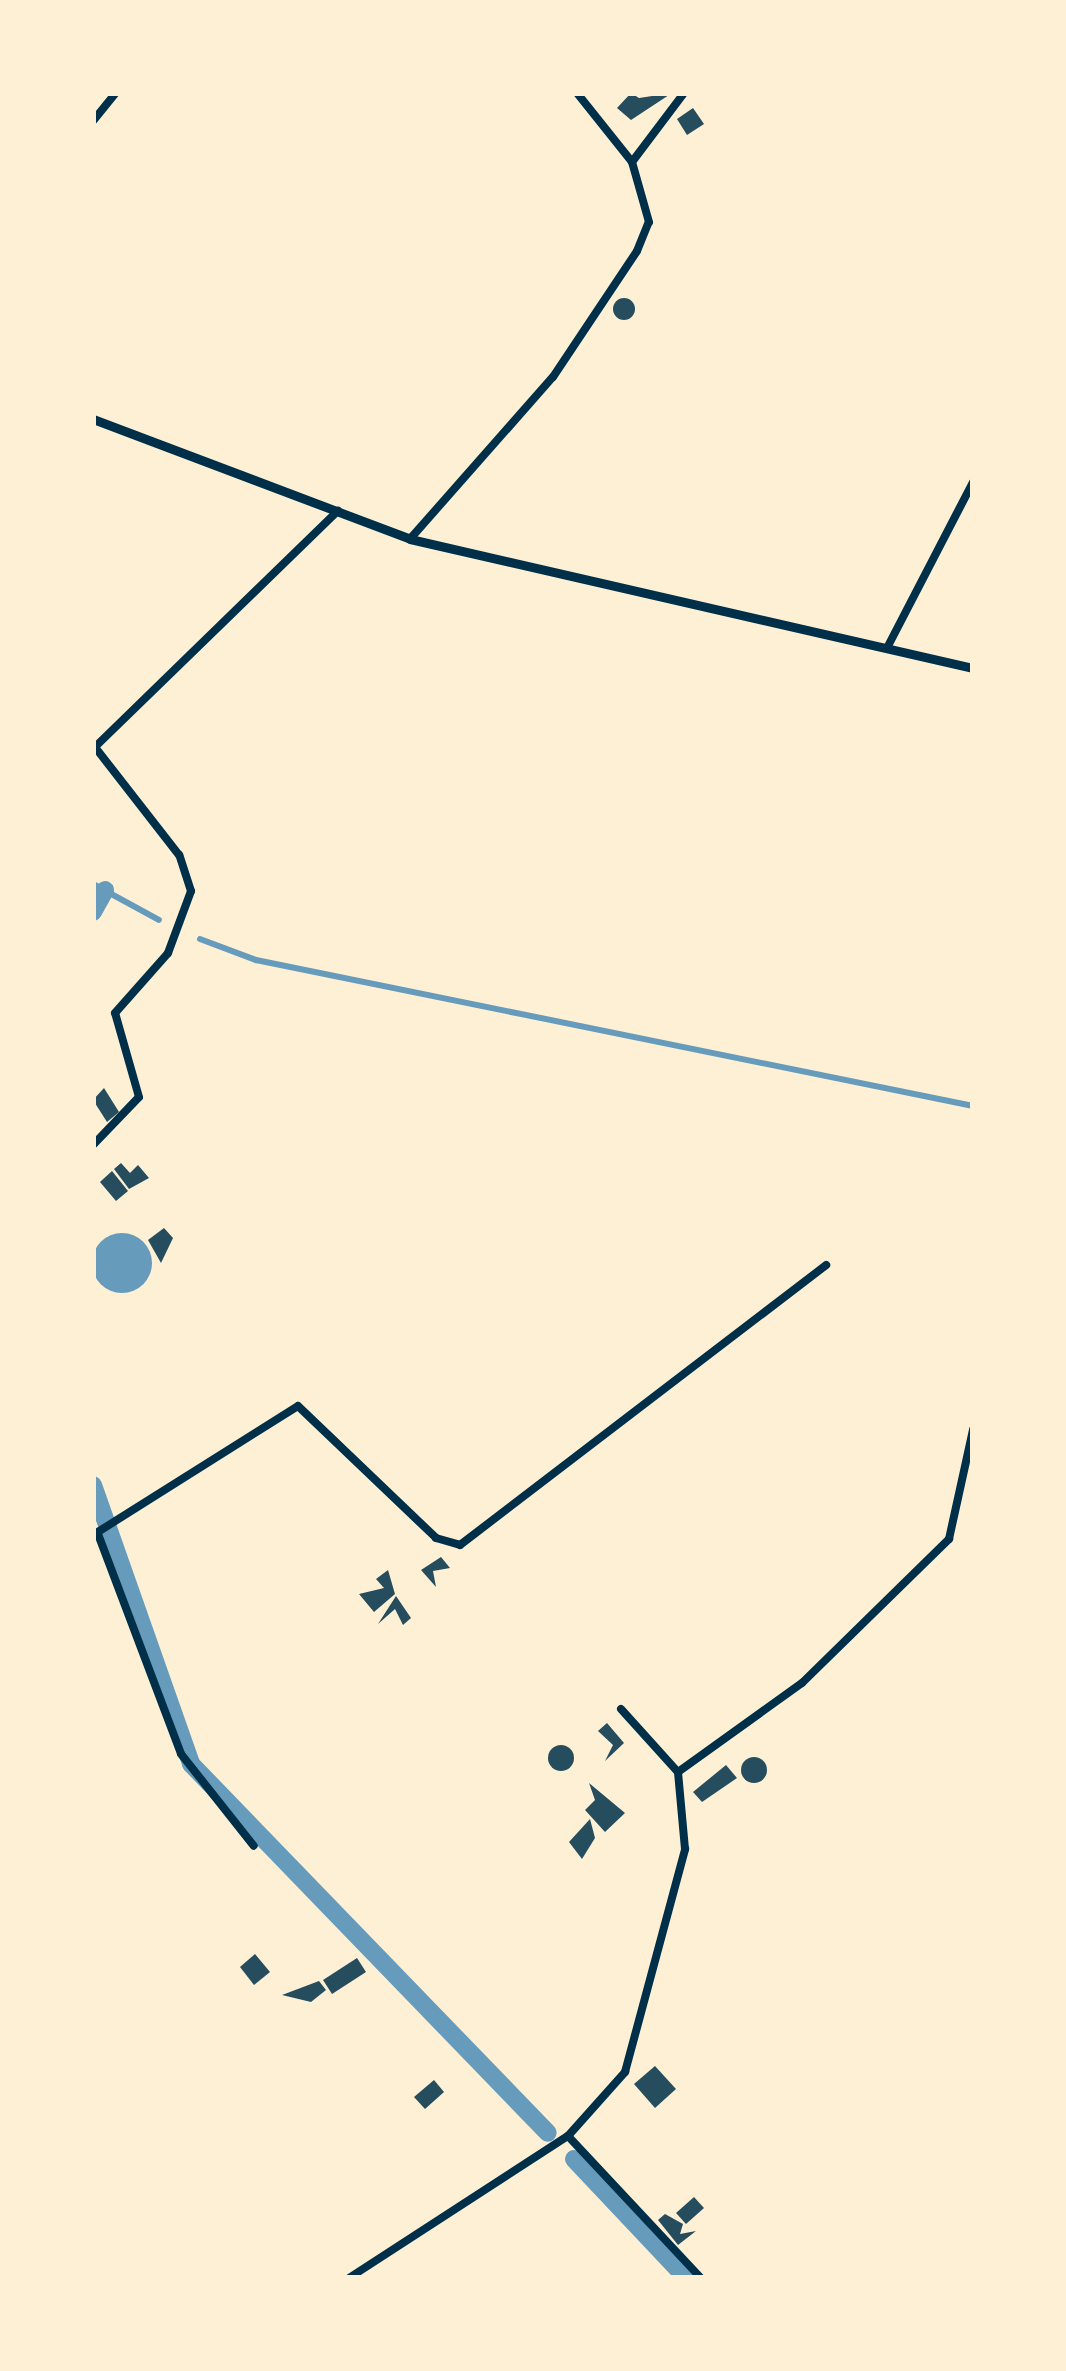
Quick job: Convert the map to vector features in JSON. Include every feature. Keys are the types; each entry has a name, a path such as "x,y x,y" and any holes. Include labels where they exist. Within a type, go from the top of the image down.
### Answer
{"street":[{"path":"93,121 116,93"},
{"path":"410,539 554,377 637,251 649,222 632,162 577,93"},
{"path":"632,162 684,93"},
{"path":"93,419 410,539 973,668"},
{"path":"886,648 973,482"},
{"path":"93,1145 139,1097 115,1013 168,953 191,891 179,855 94,747 338,511"},
{"path":"254,1846 181,1754 98,1533 298,1406 436,1538 460,1545 826,1265"},
{"path":"678,1772 802,1683 949,1539 973,1430"},
{"path":"349,2278 568,2136 633,2055 685,1849 678,1772 621,1709"},
{"path":"568,2136 701,2278"}],"water":[{"path":"122,1233 143,1242 152,1263 143,1284 122,1293 101,1284 92,1263 101,1242"}],"building":[{"path":"631,93 639,98 672,93 631,120 617,108"},
{"path":"693,108 704,124 687,135 677,119"},
{"path":"624,298 635,309 624,320 613,309"},
{"path":"104,1088 119,1112 107,1122 93,1100"},
{"path":"121,1163 130,1173 138,1165 149,1178 129,1189 114,1169"},
{"path":"112,1171 128,1191 116,1201 100,1182"},
{"path":"164,1228 173,1238 161,1263 148,1240"},
{"path":"441,1557 450,1568 433,1571 436,1587 421,1570"},
{"path":"388,1570 395,1594 374,1612 359,1594 384,1588 376,1579"},
{"path":"396,1596 411,1618 403,1625 395,1609 378,1624"},
{"path":"607,1723 624,1743 605,1761 613,1745 598,1731"},
{"path":"561,1745 574,1758 561,1771 548,1758"},
{"path":"754,1757 767,1770 754,1783 741,1770"},
{"path":"726,1765 737,1778 702,1802 693,1792"},
{"path":"589,1783 625,1813 605,1832 585,1810 595,1800"},
{"path":"590,1819 595,1838 582,1859 569,1842"},
{"path":"255,1954 270,1972 254,1985 240,1967"},
{"path":"357,1958 366,1972 332,1994 323,1980"},
{"path":"319,1981 326,1990 311,2002 282,1995"},
{"path":"655,2066 676,2089 655,2108 634,2084"},
{"path":"434,2080 444,2092 425,2109 414,2097"},
{"path":"694,2197 704,2208 686,2224 676,2213"},
{"path":"665,2214 683,2224 680,2234 696,2231 678,2245 658,2220"}],"waterway":[{"path":"93,884 159,920"},
{"path":"93,912 105,890"},
{"path":"200,939 256,960 973,1106"},
{"path":"93,1485 191,1764 548,2133"},
{"path":"574,2159 686,2278"}]}
